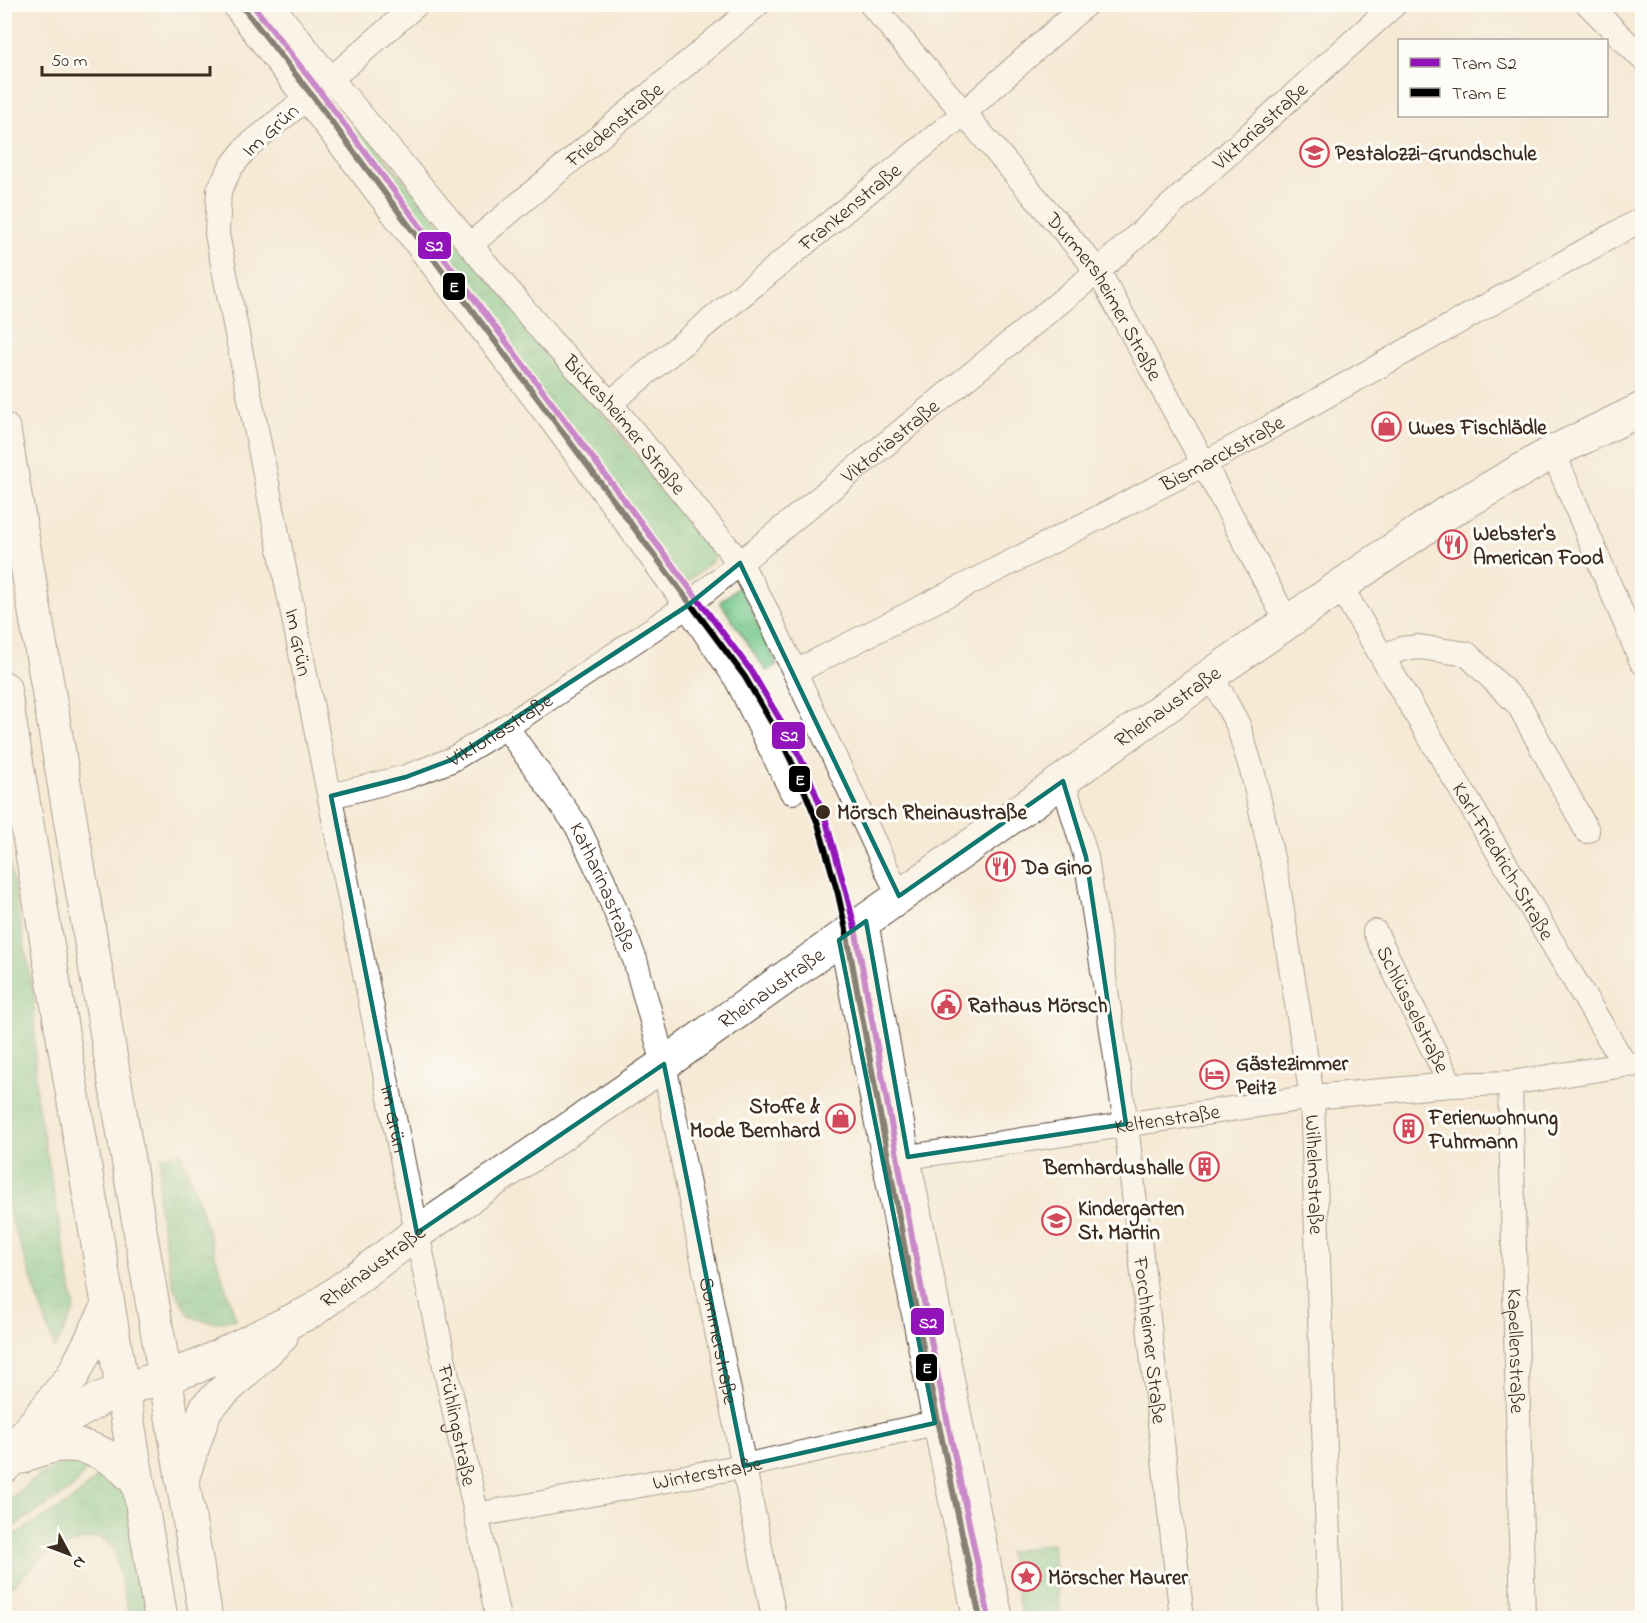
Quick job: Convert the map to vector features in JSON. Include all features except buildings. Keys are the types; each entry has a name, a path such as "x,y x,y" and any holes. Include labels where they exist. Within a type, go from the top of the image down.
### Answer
{"main road":[{"name":"Rheinaustraße","path":"4,1466 27,1444 100,1399 196,1367 312,1311 417,1233 664,1064 1211,675 1445,514 1553,452 1642,409"},
{"path":"4,430 206,1618"},
{"path":"4,688 161,1618"},
{"path":"4,1466 47,1405 72,1377 108,1307"},
{"path":"182,1479 206,1408 283,1335 312,1311"},
{"path":"4,1466 30,1453 59,1444 85,1446 116,1461 137,1482"}],"street":[{"name":"Bickesheimer Straße","path":"233,4 470,245 549,339 610,403 740,563 764,606 899,896"},
{"name":"Bickesheimer Straße","path":"271,4 318,89 554,424 687,606 737,680 792,792"},
{"name":"Im Grün","path":"417,4 248,146 231,167 219,190 217,234 417,1233"},
{"name":"Friedenstraße","path":"470,245 758,4"},
{"name":"Durmersheimer Straße","path":"871,4 1098,271 1204,464 1287,622"},
{"name":"Frankenstraße","path":"610,403 964,113 1086,4"},
{"name":"Viktoriastraße","path":"331,796 406,777 451,760 506,727 687,606 1098,271 1395,4"},
{"path":"1588,4 1642,57"},
{"name":"Bismarckstraße","path":"795,672 1204,464 1642,219"},
{"path":"1553,452 1642,662"},
{"name":"Karl-Friedrich-Straße","path":"1340,586 1634,1065"},
{"path":"1383,656 1401,649 1419,647 1467,654 1519,705 1587,831"},
{"name":"Wilhelmstraße","path":"1211,675 1238,725 1253,774 1276,880 1312,1097 1331,1618"},
{"name":"Katharinastraße","path":"506,727 577,826 603,880 635,960 664,1064"},
{"name":"Forchheimer Straße","path":"1063,781 1086,857 1126,1124 1182,1618"},
{"path":"866,921 908,1156 1001,1618"},
{"name":"Schlüsselstraße","path":"1375,932 1451,1085"},
{"path":"838,940 846,963 975,1618"},
{"name":"Sommerstraße","path":"664,1064 774,1618"},
{"name":"Keltenstraße","path":"908,1156 1312,1097 1451,1085 1510,1083 1634,1065"},
{"name":"Kapellenstraße","path":"1510,1083 1523,1618"},
{"name":"Frühlingstraße","path":"417,1233 498,1618"},
{"name":"Winterstraße","path":"477,1515 744,1466 935,1423"}],"highlighted area":[{"path":"740,563 899,896 1063,781 1086,857 1126,1124 908,1157 866,921 839,940 935,1423 744,1466 664,1064 417,1233 331,796 406,777 451,760 687,606"}],"green space":[{"path":"360,128 599,409 715,553 713,561 687,582 678,580 345,137 351,130"},
{"path":"740,586 777,665 766,671 720,602"},
{"path":"4,833 34,997 36,1095 75,1309 55,1349 5,1200"},
{"path":"182,1152 236,1319 213,1322 190,1316 175,1290 158,1202 161,1157"},
{"path":"73,1460 92,1463 72,1489 5,1532 5,1504 36,1477"},
{"path":"105,1467 127,1492 150,1618 130,1618 114,1550 101,1537 86,1539 49,1552 5,1592 4,1542 77,1496"},
{"path":"1052,1543 1061,1618 1022,1618 1008,1552"}],"tram line":[{"name":"S2","path":"252,4 318,89 752,672 807,771 826,821 855,928 936,1367 989,1618"},
{"name":"E","path":"245,10 311,94 745,677 777,732 798,775 818,824 846,930 927,1369 980,1618"}],"place":[{"name":"Pestalozzi-Grundschule","path":"1314,153"},
{"name":"Uwes Fischlädle","path":"1387,427"},
{"name":"Webster's American Food","path":"1452,545"},
{"name":"Mörsch Rheinaustraße","path":"823,812"},
{"name":"Da Gino","path":"1001,867"},
{"name":"Rathaus Mörsch","path":"947,1005"},
{"name":"Gästezimmer Peitz","path":"1215,1075"},
{"name":"Stoffe & Mode Bernhard","path":"841,1118"},
{"name":"Ferienwohnung Fuhrmann","path":"1408,1129"},
{"name":"Bernhardushalle","path":"1205,1167"},
{"name":"Kindergarten St. Martin","path":"1057,1220"},
{"name":"Mörscher Maurer","path":"1027,1577"}]}
